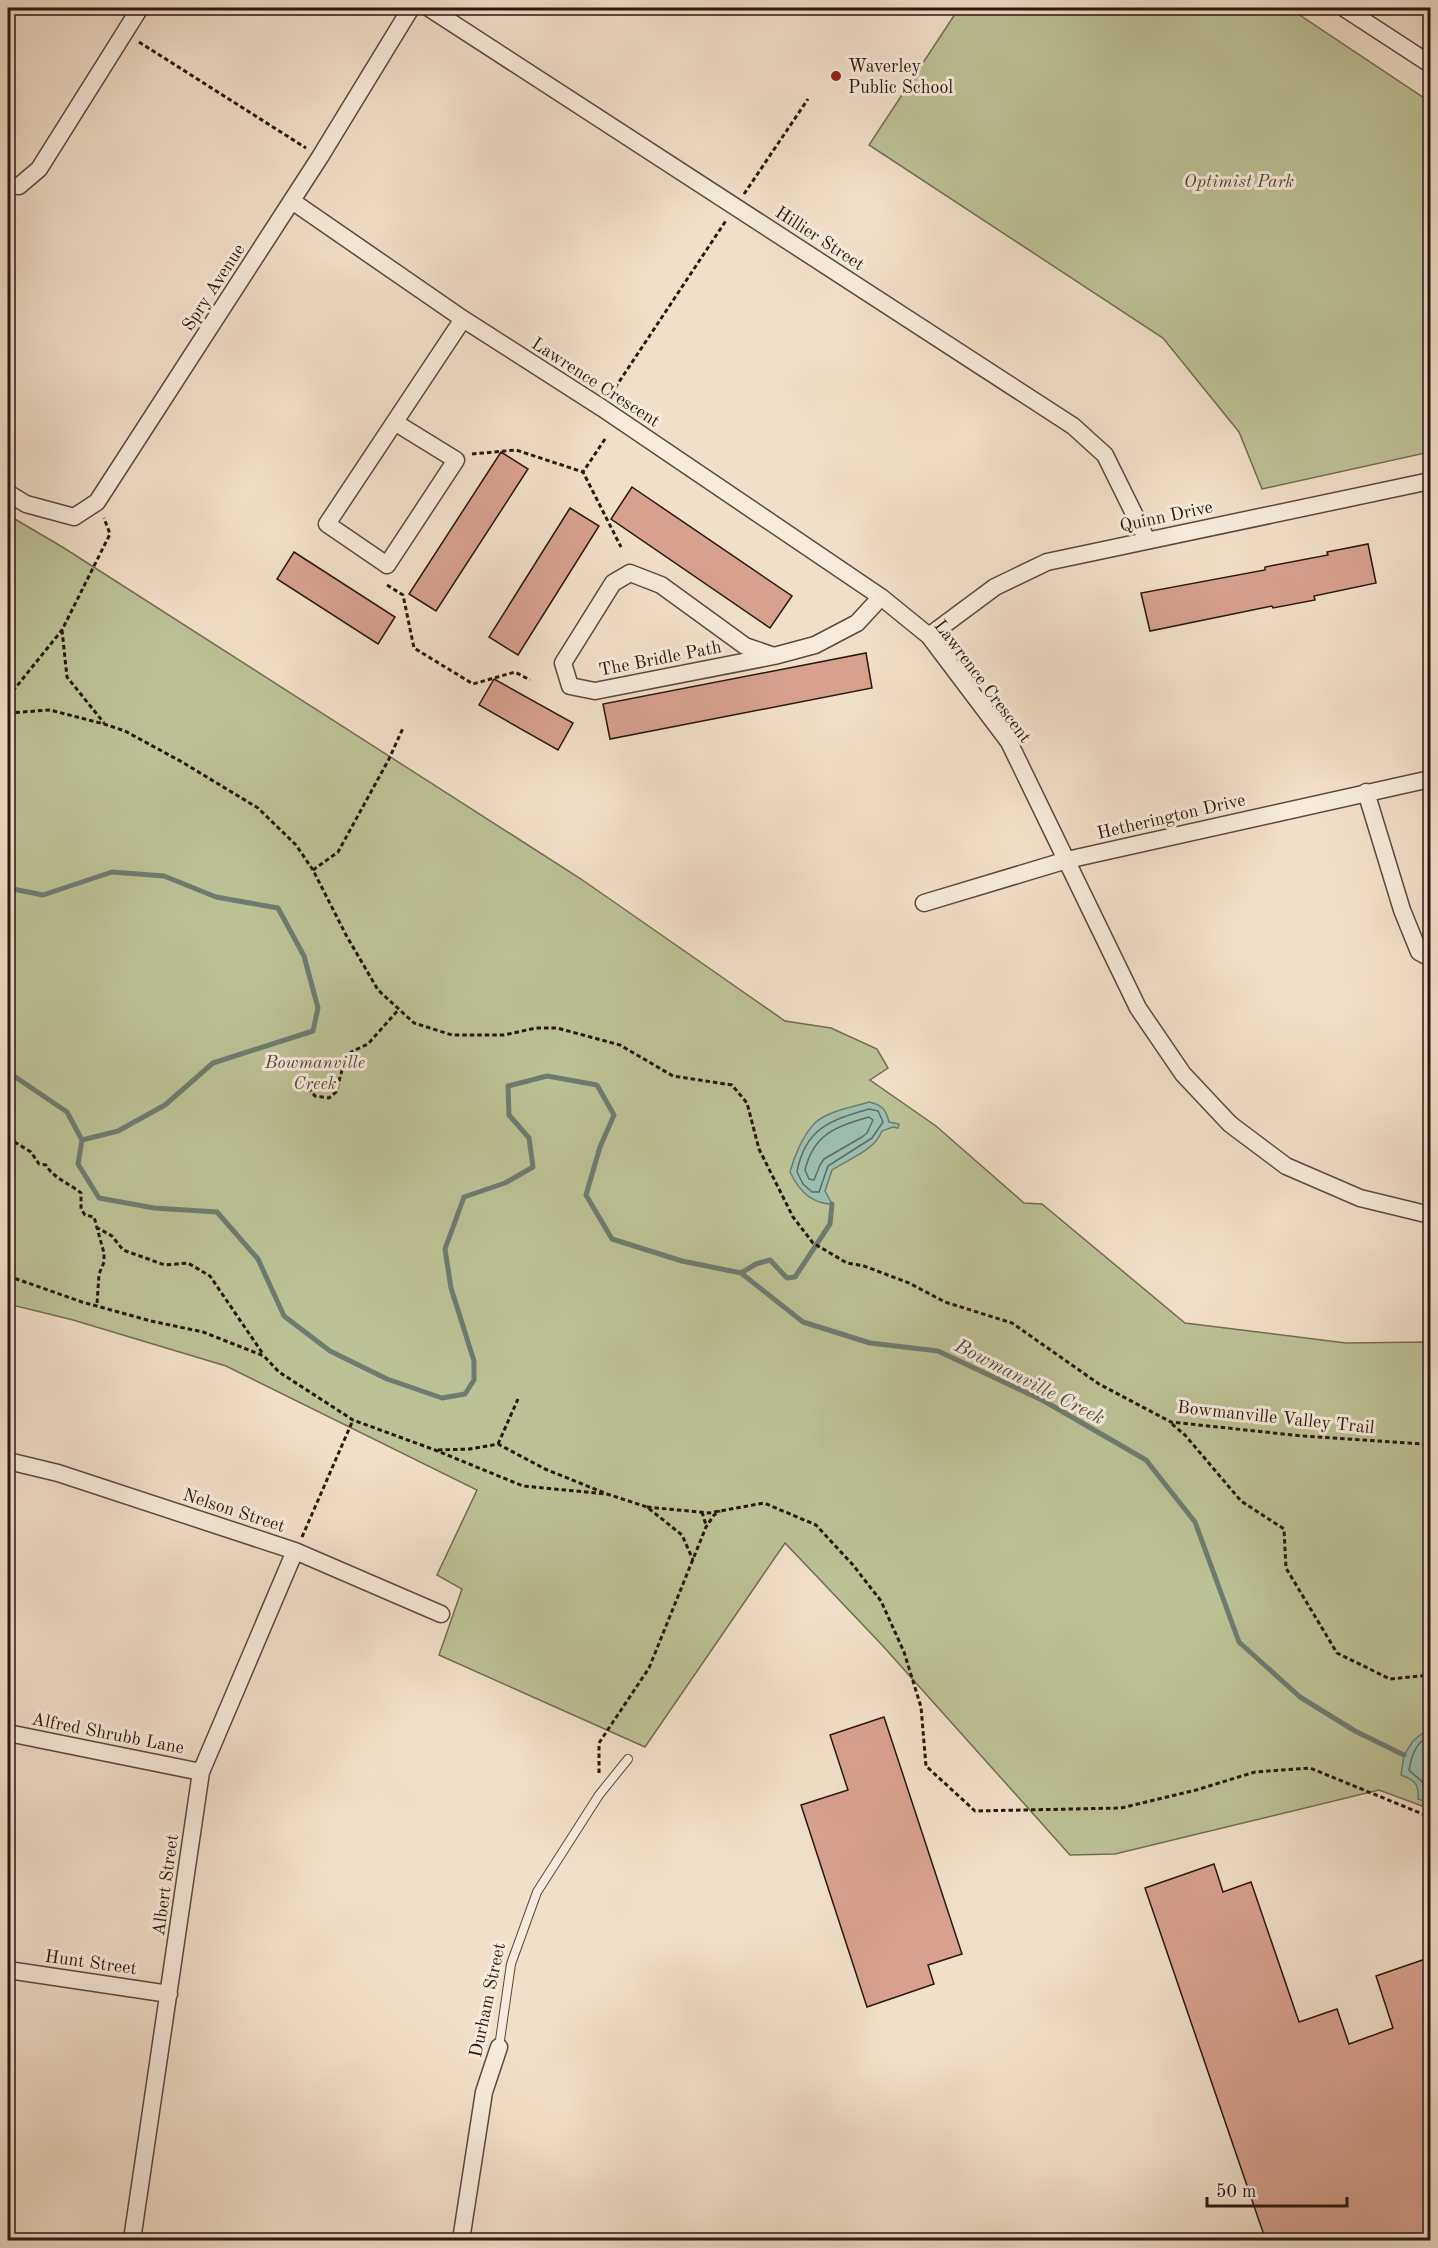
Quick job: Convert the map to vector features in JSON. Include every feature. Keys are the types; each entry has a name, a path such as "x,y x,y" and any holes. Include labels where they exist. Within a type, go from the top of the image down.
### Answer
{"street":[{"path":"8,185 19,186 39,169 140,8"},
{"name":"Spry Avenue","path":"8,493 26,504 74,517 97,502 292,201 411,8"},
{"name":"Hillier Street","path":"429,8 1073,426 1105,454 1147,540"},
{"path":"1344,8 1431,64"},
{"name":"Lawrence Crescent","path":"292,201 463,319 602,408 881,597 929,636 1009,742 1138,1008 1183,1074 1230,1124 1286,1166 1360,1198 1431,1215"},
{"path":"396,423 456,460 387,565 327,524 463,319"},
{"name":"Quinn Drive","path":"929,636 995,587 1047,562 1431,481"},
{"name":"The Bridle Path","path":"774,656 745,646 661,585 630,573 613,583 563,663 570,686 595,691 774,656 815,645 857,623 881,597"},
{"name":"Hetherington Drive","path":"924,903 1066,860 1431,779"},
{"path":"1366,792 1402,910 1419,952 1431,958"},
{"name":"Nelson Street","path":"8,1461 58,1473 295,1551 441,1614"},
{"name":"Albert Street","path":"132,2241 201,1772 295,1551"},
{"name":"Alfred Shrubb Lane","path":"8,1733 201,1772"},
{"name":"Hunt Street","path":"8,1970 169,1994"},
{"name":"Durham Street","path":"460,2241 484,2092 499,2047"}],"lane":[{"name":"Durham Street","path":"499,2047 511,1964 537,1892 599,1796 628,1759"}],"path":[{"path":"124,33 320,156"},
{"path":"602,408 808,99"},
{"path":"584,472 605,439"},
{"path":"472,454 516,450 584,472 621,547"},
{"path":"8,697 62,630 110,534 97,502"},
{"path":"387,585 403,596 414,648 473,684 515,672 530,680"},
{"path":"62,630 68,677 104,724"},
{"name":"Bowmanville Valley Trail","path":"8,713 50,711 104,724 125,732 182,762 258,808 296,845 313,870 346,935 378,990 414,1023 453,1035 504,1035 536,1028 557,1028 620,1045 673,1076 732,1085 747,1103 759,1149 793,1217 813,1244 847,1263 875,1270 909,1283 945,1302 1012,1323 1099,1384 1171,1422 1302,1436 1423,1444 1431,1448"},
{"path":"313,870 338,852 404,728"},
{"path":"296,1081 303,1082 315,1096 328,1098 336,1092 344,1063 351,1052 368,1044 399,1010"},
{"path":"8,1138 31,1152 39,1164 46,1165 50,1173 81,1193 81,1209 85,1215 94,1217 104,1253 104,1262 99,1274 97,1304"},
{"path":"96,1227 112,1236 123,1250 165,1265 188,1263 210,1276 264,1356 279,1372 353,1420 523,1486 607,1494"},
{"path":"8,1276 82,1302 203,1332 264,1356"},
{"path":"498,1444 518,1399"},
{"path":"295,1551 353,1420"},
{"path":"1171,1422 1185,1435 1241,1501 1284,1529 1286,1568 1337,1653 1390,1679 1431,1675"},
{"path":"435,1450 470,1449 498,1444 545,1469 607,1494 647,1506 702,1512 764,1503 816,1525 853,1565 881,1601 904,1652 921,1707 927,1766 975,1811 1121,1808 1196,1790 1255,1772 1310,1768 1431,1817"},
{"path":"647,1506 682,1535 693,1560"},
{"path":"599,1796 598,1743 649,1668 706,1527 714,1515 721,1510"},
{"path":"702,1512 706,1527"}],"green space":[{"name":"Optimist Park","path":"959,8 1289,8 1430,102 1430,452 1262,489 1239,432 1163,338 869,145"},
{"name":"Bowmanville Creek","path":"8,515 64,548 581,879 785,1021 831,1028 877,1049 888,1068 870,1080 936,1126 1024,1203 1042,1204 1185,1323 1346,1343 1430,1342 1430,1809 1379,1790 1115,1854 1070,1855 882,1645 785,1543 645,1747 439,1655 462,1589 437,1575 477,1490 226,1366 73,1320 8,1304"}],"water":[{"path":"869,1102 883,1108 889,1122 899,1124 898,1128 893,1127 882,1131 873,1144 861,1154 832,1170 825,1191 832,1204 812,1198 801,1190 790,1172 804,1138 821,1118"},
{"path":"1430,1727 1430,1803 1418,1799 1415,1783 1401,1775 1404,1755 1413,1741"}],"building":[{"path":"501,452 528,469 436,611 409,594"},
{"path":"632,487 792,596 770,628 611,519"},
{"path":"570,508 599,526 518,655 489,637"},
{"path":"1368,544 1376,583 1314,596 1315,600 1273,608 1272,606 1150,631 1141,593 1265,570 1265,567 1328,555 1327,552"},
{"path":"294,552 395,617 378,644 277,579"},
{"path":"866,653 872,688 610,739 603,704"},
{"path":"494,679 573,723 558,750 479,705"},
{"path":"884,1717 962,1954 928,1965 934,1984 867,2007 801,1805 848,1790 830,1735"},
{"path":"1214,1864 1223,1892 1251,1882 1299,2022 1337,2009 1349,2044 1393,2028 1376,1976 1431,1957 1431,2241 1266,2241 1145,1888"}],"waterway":[{"name":"Bowmanville Creek","path":"8,888 43,895 112,872 164,876 216,897 278,908 304,956 318,1008 313,1031 213,1063 165,1105 118,1131 82,1140 78,1164 99,1198 154,1208 217,1212 258,1259 284,1316 330,1351 387,1379 442,1398 465,1394 474,1380 474,1361 451,1288 445,1249 464,1197 505,1183 533,1167 529,1138 509,1115 508,1086 547,1076 597,1085 614,1115 600,1147 586,1195 612,1239 682,1261 741,1273 803,1322 870,1343 938,1351 1044,1401 1146,1460 1195,1522 1239,1642 1300,1697 1355,1731 1404,1755"},
{"name":"Bowmanville Creek","path":"8,1072 67,1112 82,1140"},
{"path":"741,1273 756,1264 770,1260 787,1278 795,1277 830,1224 832,1204"}],"place":[{"name":"Waverley Public School","path":"836,76"}]}
